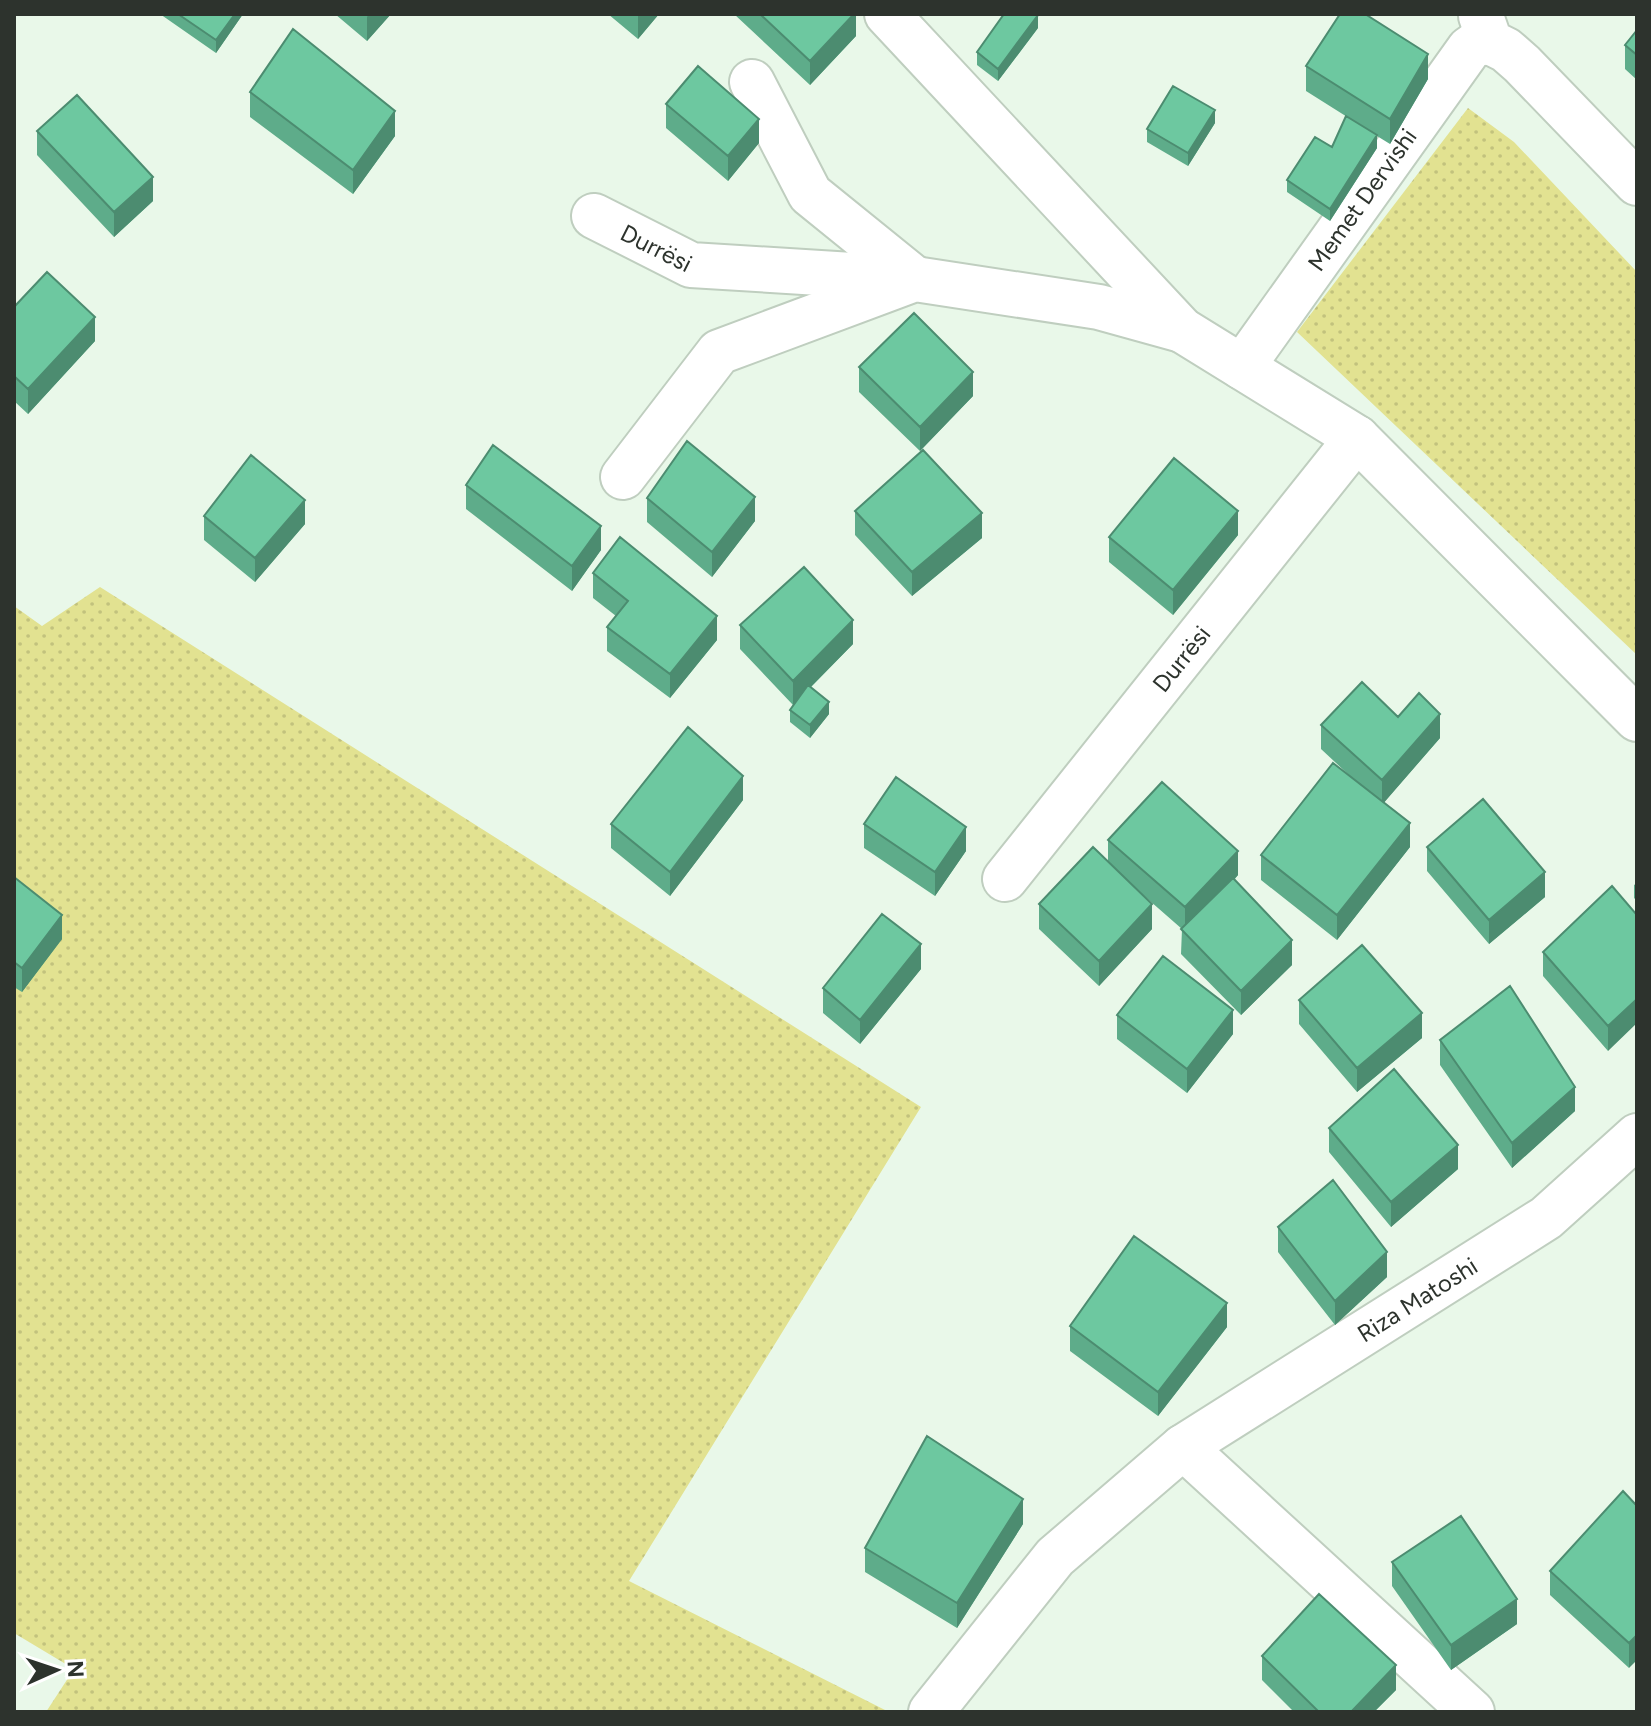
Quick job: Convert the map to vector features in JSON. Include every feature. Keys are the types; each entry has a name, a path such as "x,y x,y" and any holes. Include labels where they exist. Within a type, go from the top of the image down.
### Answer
{"street":[{"name":"Durrësi","path":"887,14 1182,330 1357,438 1637,719"},
{"name":"Memet Dervishi","path":"1242,367 1485,28 1637,183"},
{"path":"752,82 810,194 915,279"},
{"name":"Durrësi","path":"594,216 691,265 915,279 1099,307 1182,330"},
{"name":"Durrësi","path":"623,477 719,352 915,279"},
{"name":"Durrësi","path":"1005,879 1357,438"},
{"name":"Riza Matoshi","path":"949,1705 1055,1557 1183,1447 1546,1218 1637,1136"},
{"path":"1183,1447 1472,1712"}],"shaded area":[{"path":"1468,108 1514,142 1637,272 1637,655 1297,332"},
{"path":"100,587 921,1107 629,1581 889,1712 46,1712 74,1669 14,1633 14,606 42,626"}],"building":[{"path":"178,14 235,14 216,40"},
{"path":"760,14 854,14 810,61"},
{"path":"1004,14 1038,15 998,69 977,52"},
{"path":"1340,14 1365,14 1428,54 1390,119 1306,66"},
{"path":"293,29 395,111 353,170 250,92"},
{"path":"1637,30 1637,55 1625,45"},
{"path":"698,66 759,119 728,156 666,104"},
{"path":"1173,86 1215,110 1188,153 1147,129"},
{"path":"77,95 153,177 114,212 37,131"},
{"path":"1346,116 1377,135 1330,209 1287,180 1315,137 1332,147"},
{"path":"47,272 95,317 28,389 14,376 14,307"},
{"path":"914,313 973,372 920,427 859,367"},
{"path":"687,441 755,497 712,552 647,498"},
{"path":"493,445 601,526 572,566 466,485"},
{"path":"923,450 982,513 912,572 855,511"},
{"path":"251,455 305,500 255,558 204,516"},
{"path":"1174,458 1238,511 1173,590 1109,537"},
{"path":"620,537 717,616 670,674 607,627 628,601 593,573"},
{"path":"804,567 853,620 793,681 740,625"},
{"path":"1362,682 1398,717 1419,693 1440,714 1382,780 1321,725"},
{"path":"808,685 829,702 810,725 790,710"},
{"path":"688,727 743,776 670,872 611,824"},
{"path":"1333,763 1410,823 1337,915 1261,855"},
{"path":"896,777 966,827 935,872 864,824"},
{"path":"1162,782 1238,851 1185,907 1108,840"},
{"path":"1483,799 1545,872 1489,920 1427,847"},
{"path":"1093,847 1152,904 1099,961 1039,904"},
{"path":"14,877 62,915 22,968 14,962"},
{"path":"1233,878 1292,940 1241,991 1181,929"},
{"path":"1612,886 1637,915 1637,999 1608,1026 1543,952"},
{"path":"882,914 921,944 860,1020 823,988"},
{"path":"1362,945 1422,1013 1357,1068 1299,1000"},
{"path":"1163,956 1233,1010 1187,1069 1117,1015"},
{"path":"1510,986 1575,1087 1512,1143 1440,1040"},
{"path":"1394,1069 1458,1145 1391,1202 1329,1128"},
{"path":"1333,1180 1387,1252 1335,1301 1278,1227"},
{"path":"1134,1236 1227,1303 1158,1392 1070,1326"},
{"path":"927,1436 1023,1499 957,1603 865,1548"},
{"path":"1623,1491 1637,1506 1637,1635 1629,1643 1550,1571"},
{"path":"1461,1516 1517,1599 1451,1645 1392,1562"},
{"path":"1319,1594 1396,1665 1351,1712 1319,1712 1262,1656"}]}
